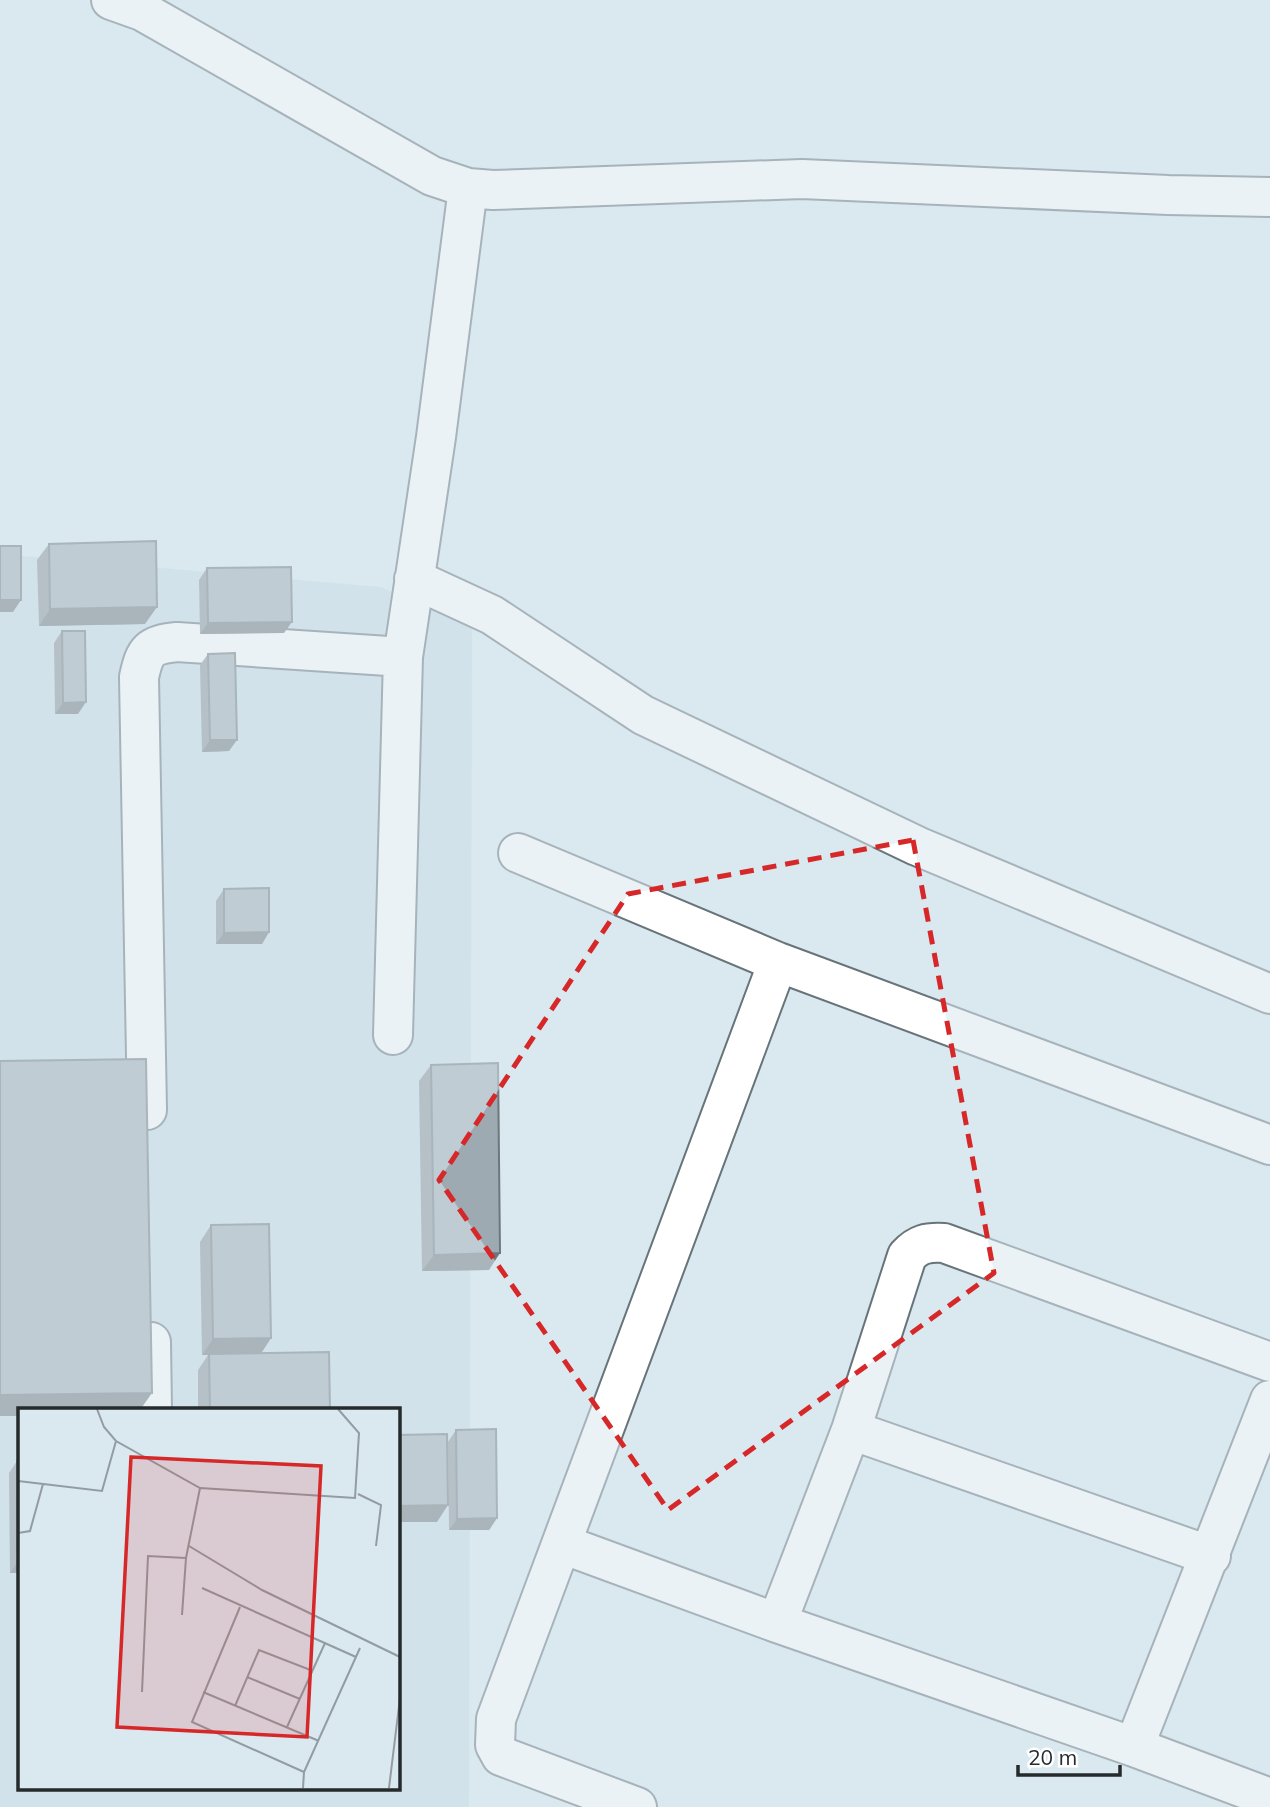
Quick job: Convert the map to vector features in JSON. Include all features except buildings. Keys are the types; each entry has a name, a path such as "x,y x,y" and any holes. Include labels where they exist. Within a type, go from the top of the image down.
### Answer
{"street":[{"path":"111,0 142,11 432,176 468,188 506,190 802,179 1155,195 1270,197"},
{"path":"393,1035 403,657 436,437 468,188"},
{"path":"414,579 492,615 643,715 917,846 1270,994"},
{"path":"147,1147 139,677 144,656 154,646 177,642 403,657"},
{"path":"518,853 778,962 1270,1145"},
{"path":"637,1807 501,1756 495,1745 496,1719 778,962"},
{"path":"777,1623 851,1430 907,1256 915,1247 928,1242 944,1243 1270,1362"},
{"path":"150,1313 152,1408"},
{"path":"1135,1747 1270,1400"},
{"path":"851,1430 1211,1556"},
{"path":"562,1544 777,1623 1135,1747 1270,1798"}],"highlighted area":[{"path":"913,840 994,1273 668,1510 439,1180 628,894"}],"shaded area":[{"path":"0,554 380,587 472,626 469,1807 0,1807"}]}
